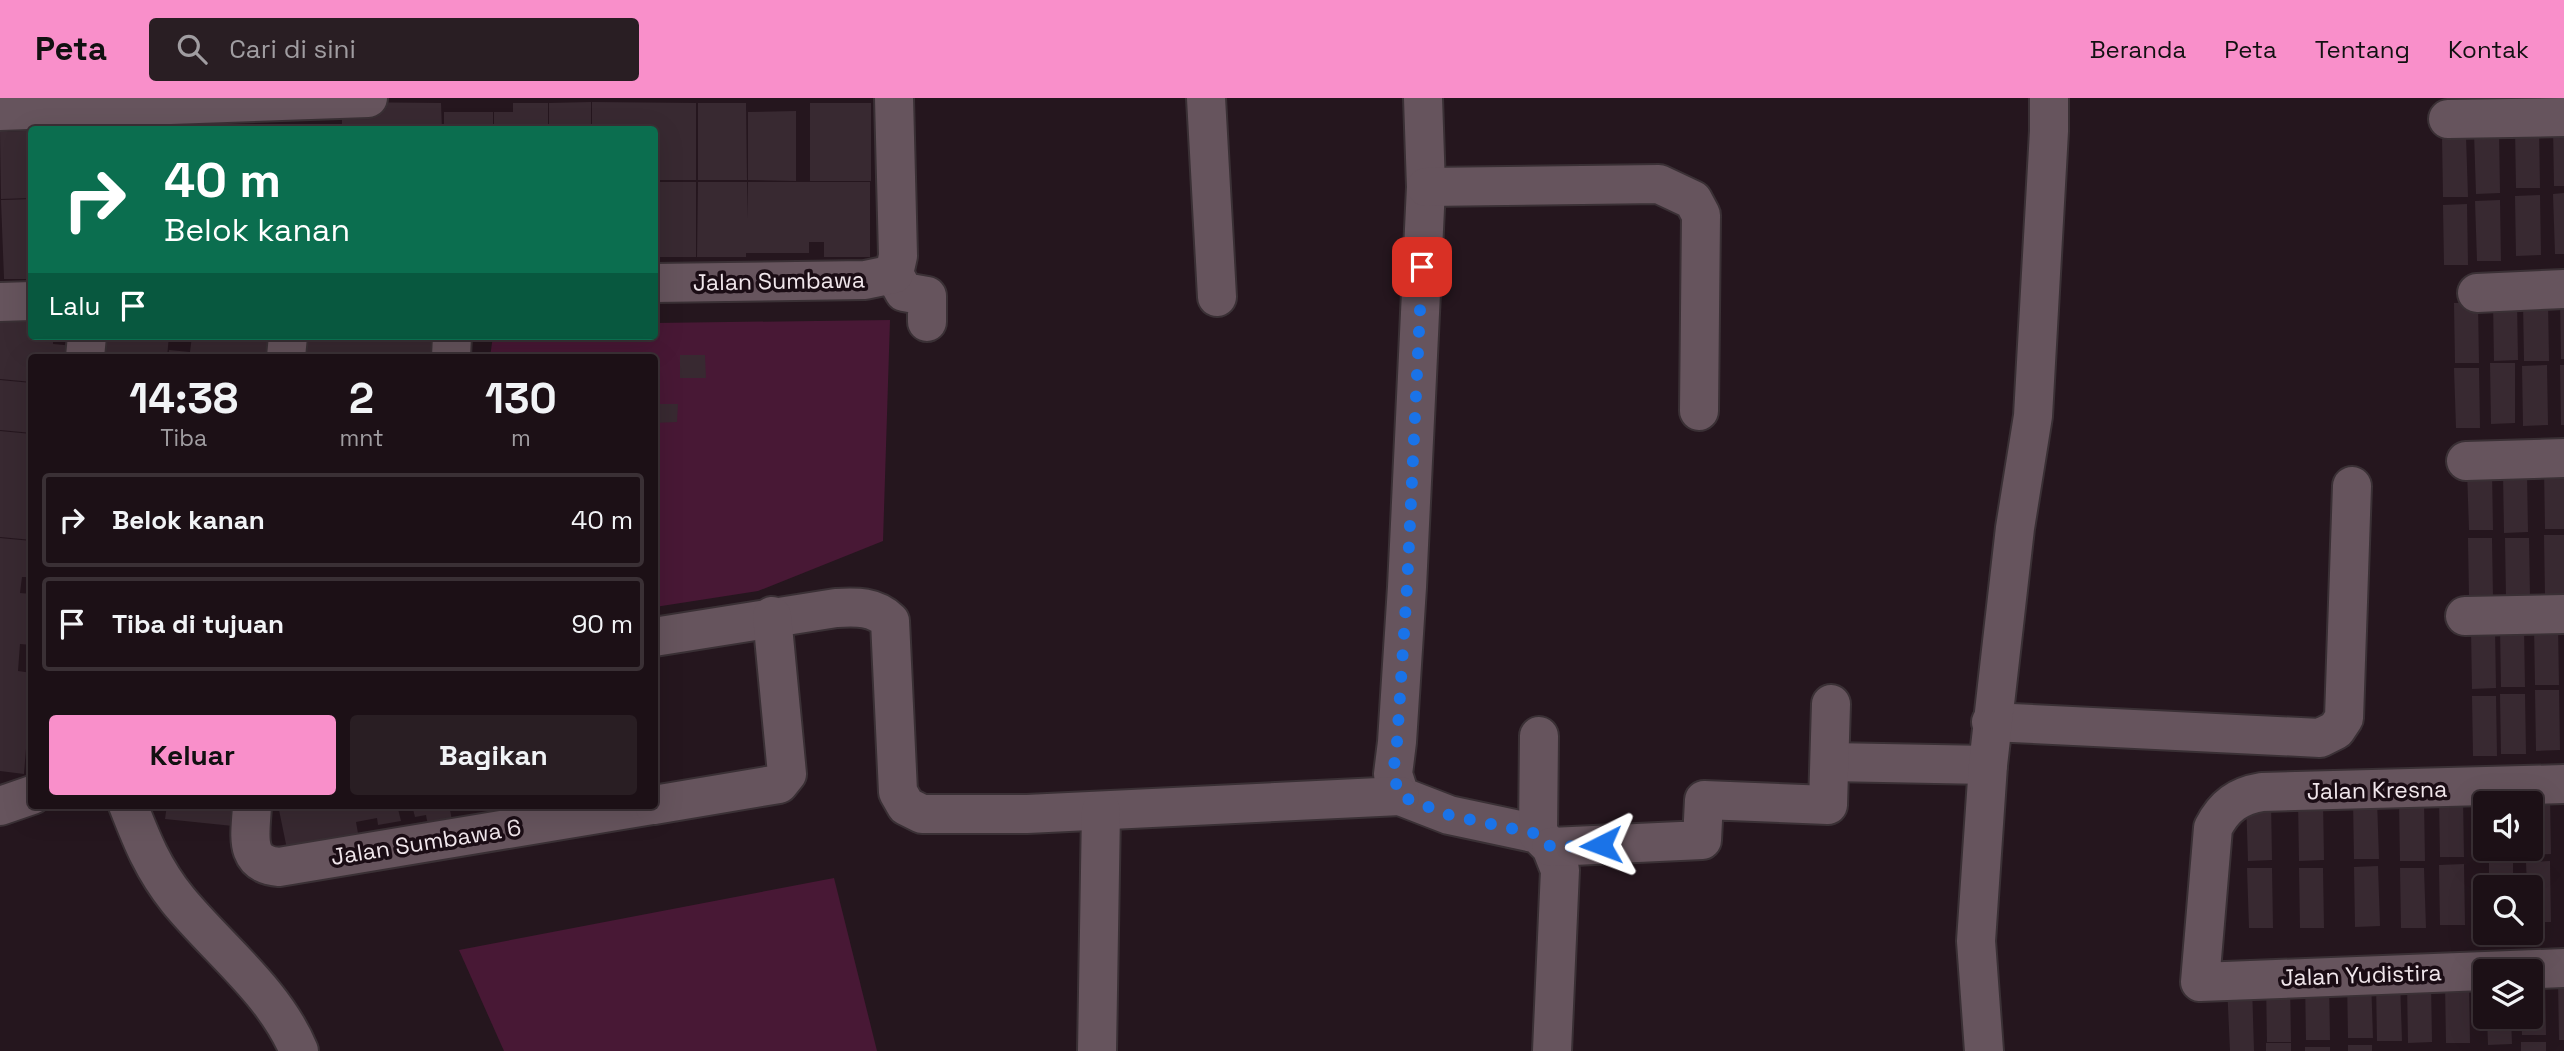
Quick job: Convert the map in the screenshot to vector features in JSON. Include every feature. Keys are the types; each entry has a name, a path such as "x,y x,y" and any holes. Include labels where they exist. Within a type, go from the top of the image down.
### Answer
{"street":[{"path":"318,126 322,98"},
{"path":"0,111 368,98"},
{"name":"Jalan Sumbawa","path":"658,283 865,280 894,274 898,256 894,98"},
{"path":"1206,98 1217,297"},
{"path":"1400,796 1393,774 1406,600 1426,187 1423,98"},
{"path":"1984,1051 1976,941 1987,765 2015,528 2033,416 2049,98"},
{"path":"2448,119 2564,117"},
{"path":"1426,187 1659,184 1693,200 1701,215 1699,411"},
{"path":"894,274 904,292 927,296 927,322"},
{"path":"2477,293 2564,289"},
{"path":"0,302 28,301"},
{"path":"2466,461 2564,458"},
{"path":"1991,722 2320,738 2336,730 2344,718 2352,486"},
{"path":"658,636 836,608 865,607 881,612 890,621 898,792 906,806 922,814 1027,814 1400,796 1449,815 1545,841 1702,840 1704,800 1828,805 1831,704"},
{"path":"2465,615 2564,614"},
{"name":"Jalan Sumbawa 6","path":"658,804 779,784 787,774 772,617"},
{"path":"1539,736 1545,841 1559,870 1552,1051"},
{"path":"1830,762 1987,765"},
{"name":"Jalan Kresna","path":"2200,982 2213,828 2220,814 2233,802 2262,792 2564,784"},
{"path":"0,806 28,796"},
{"path":"130,809 150,862 178,900 265,996 291,1033 299,1051"},
{"name":"Jalan Sumbawa 6","path":"252,809 250,844 255,857 267,866 279,867 629,809"},
{"path":"1097,1051 1101,811"},
{"name":"Jalan Yudistira","path":"2200,982 2564,968"}],"shaded area":[{"path":"890,320 883,541 758,591 658,607 658,354 490,354 492,340 658,340 658,323"},
{"path":"834,878 877,1051 504,1051 459,950"}],"building":[{"path":"342,102 441,103 442,126 342,126"},
{"path":"591,102 591,126 549,126 549,103"},
{"path":"592,102 696,103 696,180 658,180 658,126 592,126"},
{"path":"513,103 548,103 548,126 494,126 494,112 513,112"},
{"path":"698,103 746,103 747,180 698,180"},
{"path":"810,103 871,103 871,181 810,181"},
{"path":"796,111 796,181 748,180 748,112"},
{"path":"444,112 493,112 493,126 444,126"},
{"path":"217,114 218,126 180,126 194,125 194,115"},
{"path":"156,116 156,126 103,126 103,118"},
{"path":"157,116 180,116 180,126 158,126"},
{"path":"47,120 47,126 28,126 28,198 1,199 0,132 23,131 23,121"},
{"path":"2553,126 2564,126 2564,186 2554,186"},
{"path":"2515,128 2539,128 2540,188 2516,188"},
{"path":"2499,132 2500,193 2476,194 2474,133"},
{"path":"2466,136 2468,197 2443,197 2442,137"},
{"path":"658,182 696,182 696,257 658,257"},
{"path":"698,182 747,182 748,219 748,182 870,182 870,257 824,257 824,242 809,242 809,253 746,253 746,257 697,257"},
{"path":"2564,193 2564,254 2555,254 2553,194"},
{"path":"2540,195 2541,255 2516,256 2515,196"},
{"path":"28,199 28,279 4,279 1,200"},
{"path":"2500,200 2501,261 2477,261 2475,201"},
{"path":"2467,204 2468,265 2444,265 2443,205"},
{"path":"2560,299 2564,299 2564,359 2561,359"},
{"path":"2517,300 2518,360 2494,361 2493,301"},
{"path":"2523,301 2548,301 2549,361 2524,361"},
{"path":"2454,303 2478,303 2479,363 2455,363"},
{"path":"0,313 28,316 28,340 53,340 53,344 75,346 74,354 28,354 28,382 0,379"},
{"path":"97,340 169,340 167,354 95,354"},
{"path":"192,340 270,340 269,354 168,354 169,350 190,352"},
{"path":"300,340 433,340 431,354 298,354"},
{"path":"680,355 705,355 706,378 680,378"},
{"path":"2490,363 2515,363 2515,423 2491,424"},
{"path":"2547,365 2548,425 2523,426 2522,366"},
{"path":"2560,365 2564,365 2564,425 2561,425"},
{"path":"2454,368 2479,368 2480,428 2456,428"},
{"path":"0,380 28,383 28,433 0,430"},
{"path":"658,404 678,404 677,422 658,423"},
{"path":"0,431 28,434 28,540 0,537"},
{"path":"2544,469 2564,469 2564,529 2545,529"},
{"path":"2467,470 2492,470 2493,530 2469,530"},
{"path":"2503,472 2527,472 2528,532 2504,533"},
{"path":"2544,535 2564,535 2564,596 2545,596"},
{"path":"0,538 28,541 28,577 22,577 20,593 28,594 28,645 20,644 18,671 28,672 28,724 24,774 0,771"},
{"path":"2468,538 2492,538 2493,598 2469,598"},
{"path":"2505,538 2529,538 2530,598 2506,598"},
{"path":"2534,625 2558,625 2559,685 2535,685"},
{"path":"2524,626 2525,687 2501,687 2500,627"},
{"path":"2495,628 2496,688 2472,689 2471,629"},
{"path":"2535,690 2559,690 2560,750 2536,751"},
{"path":"2500,694 2525,694 2526,754 2501,754"},
{"path":"2472,696 2496,696 2497,756 2473,756"},
{"path":"2550,794 2551,854 2543,854 2543,797"},
{"path":"2439,797 2463,797 2464,857 2440,857"},
{"path":"2353,799 2377,799 2379,859 2354,859"},
{"path":"2246,800 2271,800 2272,860 2248,861"},
{"path":"2298,800 2323,800 2324,860 2299,861"},
{"path":"2424,800 2425,861 2400,861 2399,801"},
{"path":"166,809 235,809 233,826 165,819"},
{"path":"279,809 398,809 401,821 378,825 377,818 356,822 359,839 288,854"},
{"path":"413,809 450,809 452,820 428,826 426,815 415,817"},
{"path":"2489,861 2513,861 2513,875 2489,875"},
{"path":"2550,861 2551,922 2543,922 2543,875 2527,875 2526,862"},
{"path":"2464,864 2465,925 2440,925 2439,865"},
{"path":"2378,866 2380,926 2355,927 2354,867"},
{"path":"2247,868 2272,868 2273,928 2249,928"},
{"path":"2299,868 2323,868 2324,928 2300,928"},
{"path":"2400,868 2424,868 2426,928 2401,928"},
{"path":"2543,974 2546,1035 2522,1035 2522,1029 2543,1029"},
{"path":"2347,978 2371,978 2373,1038 2348,1038"},
{"path":"2329,979 2330,1040 2306,1040 2305,980"},
{"path":"2400,980 2402,1041 2377,1041 2376,981"},
{"path":"2558,980 2564,980 2564,1040 2559,1040"},
{"path":"2266,981 2290,981 2291,1042 2267,1042"},
{"path":"2431,982 2432,1042 2408,1043 2407,983"},
{"path":"2445,983 2469,983 2470,1043 2446,1043"},
{"path":"2227,985 2252,985 2254,1051 2230,1051"},
{"path":"2487,1029 2511,1029 2512,1044 2488,1045"},
{"path":"2521,1042 2546,1042 2546,1051 2521,1051"},
{"path":"2266,1043 2291,1043 2291,1051 2266,1051"},
{"path":"2348,1045 2372,1045 2372,1051 2348,1051"},
{"path":"2305,1047 2330,1047 2330,1051 2305,1051"}],"route":[{"path":"1422,267 1407,587 1393,774 1400,796 1449,815 1538,834 1551,847 1601,845"}]}
